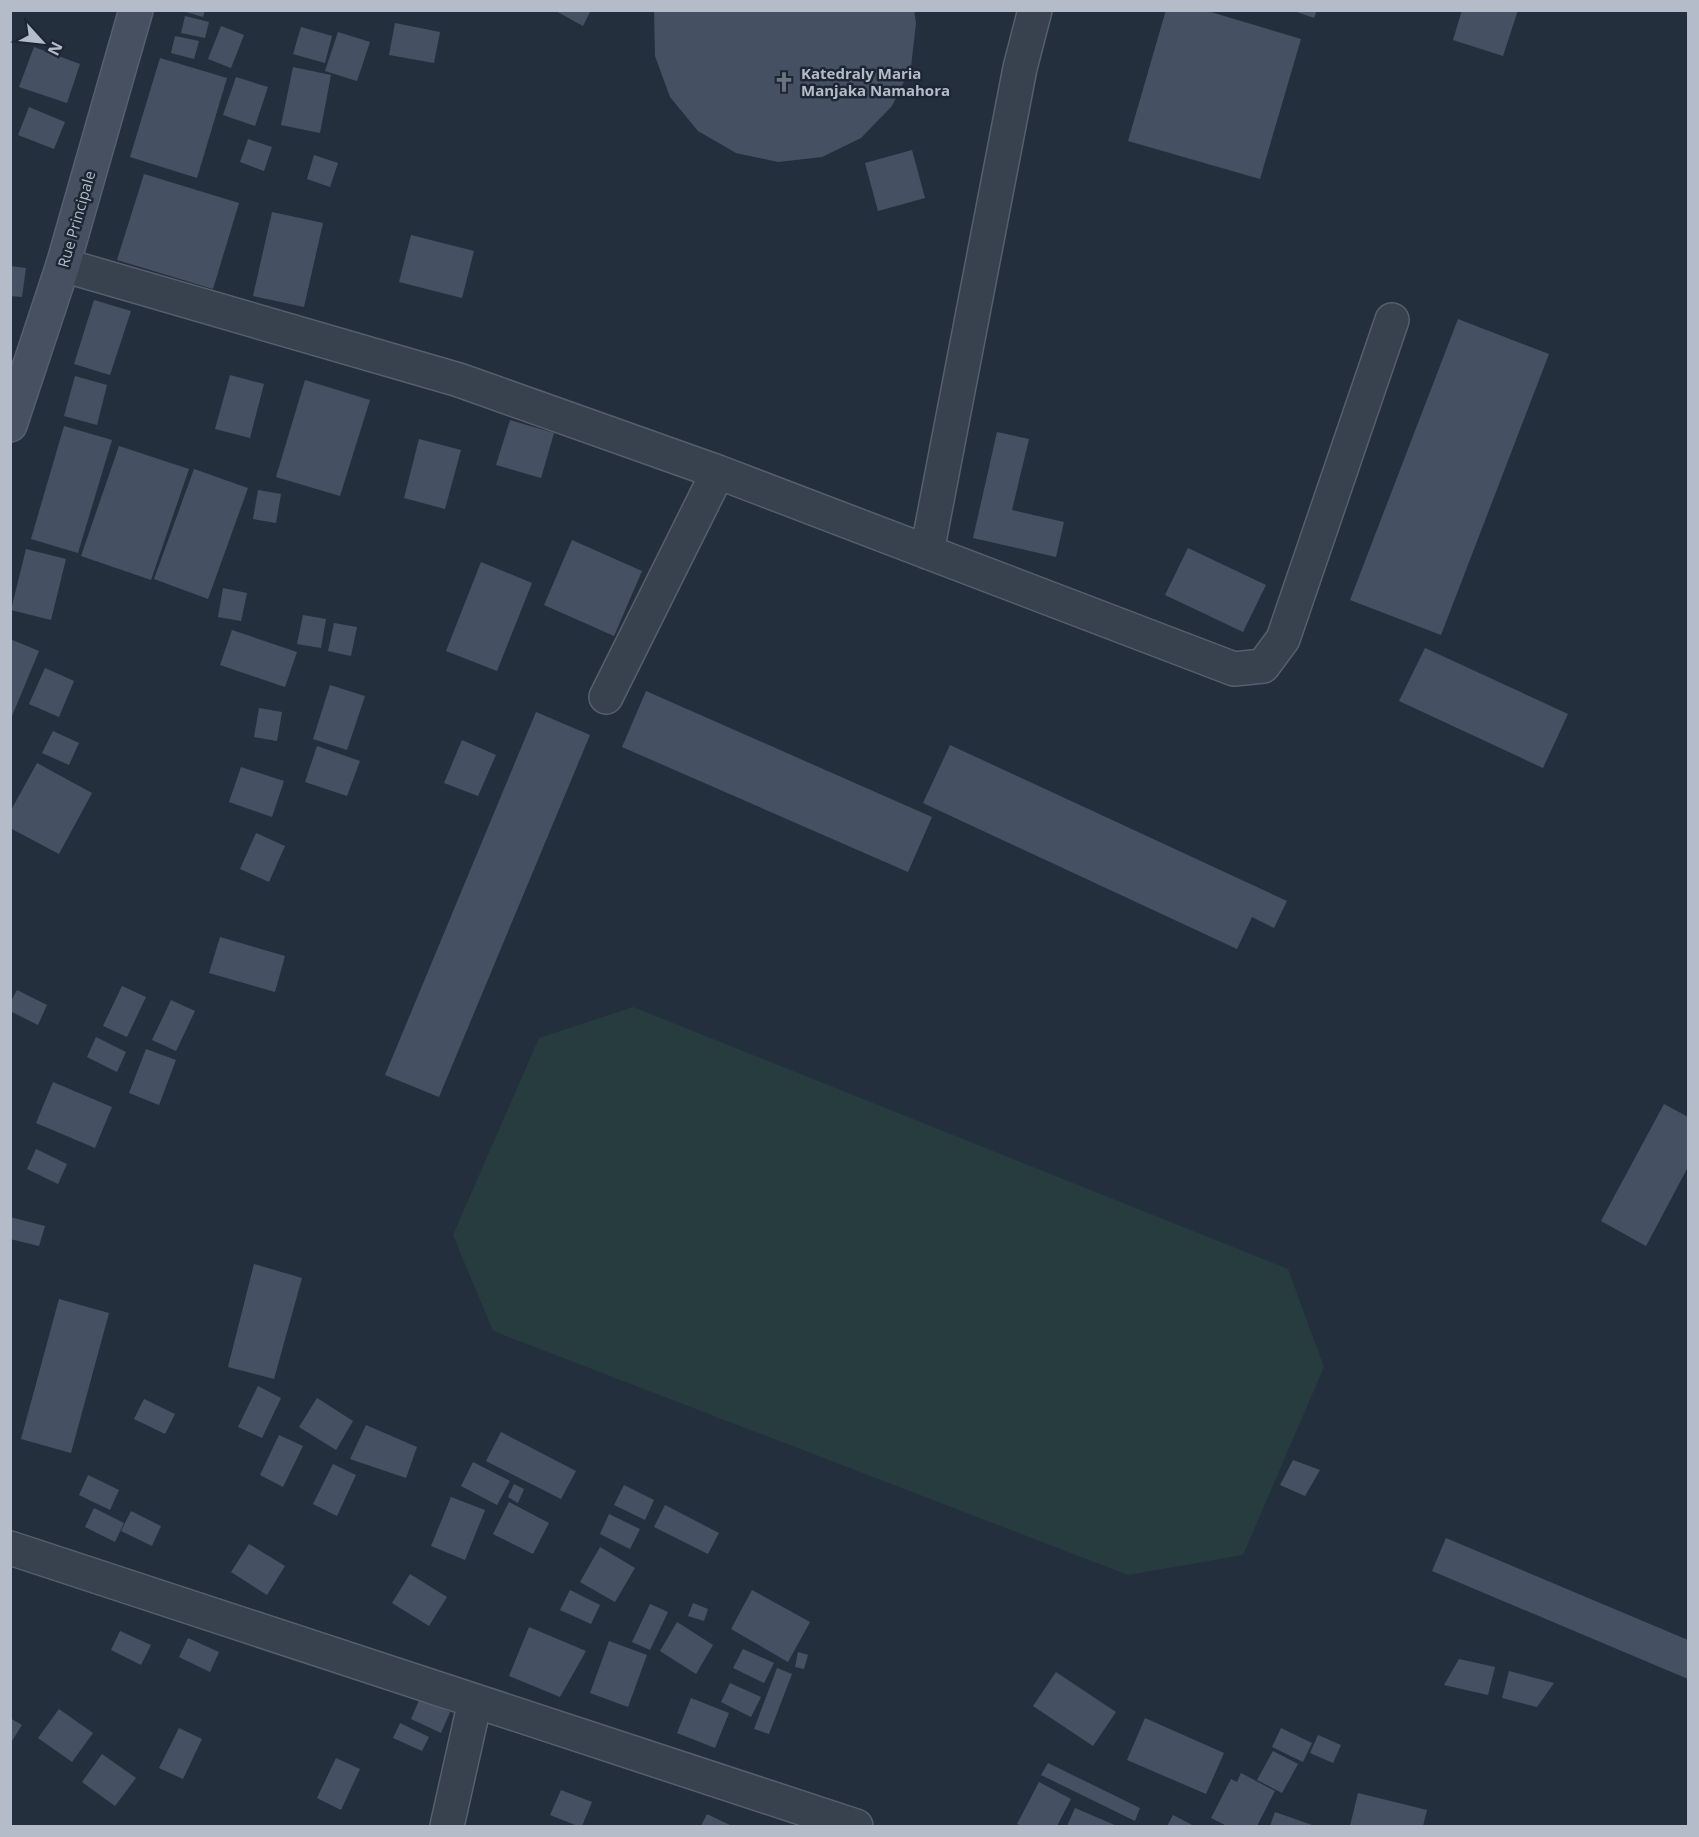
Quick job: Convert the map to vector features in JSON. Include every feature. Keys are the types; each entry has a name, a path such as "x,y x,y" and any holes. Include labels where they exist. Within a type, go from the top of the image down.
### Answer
{"main road":[{"name":"Rue Principale","path":"10,425 63,264 136,10"}],"street":[{"path":"927,552 1020,68 1035,10"},
{"path":"63,264 459,380 718,471 1234,669 1263,666 1283,639 1392,320"},
{"path":"606,697 718,471"},
{"path":"10,1548 856,1827"},
{"path":"447,1827 475,1701"}],"green space":[{"path":"633,1007 1288,1269 1324,1367 1243,1555 1128,1575 493,1331 453,1235 539,1038"}],"building":[{"path":"179,10 205,10 203,17"},
{"path":"554,10 591,10 583,26"},
{"name":"Katedraly Maria Manjaka Namahora","path":"654,10 914,10 916,23 911,67 892,106 861,138 822,157 778,162 736,153 698,131 670,97 655,56"},
{"path":"1166,10 1204,10 1301,39 1260,179 1128,141"},
{"path":"1291,10 1317,10 1314,18"},
{"path":"1462,10 1518,10 1503,56 1453,40"},
{"path":"185,16 209,22 205,38 181,33"},
{"path":"395,23 440,32 434,63 389,55"},
{"path":"221,26 244,35 231,68 208,59"},
{"path":"301,27 332,36 325,63 293,54"},
{"path":"338,32 370,42 357,81 325,71"},
{"path":"175,36 199,41 194,59 171,53"},
{"path":"34,47 80,64 67,103 19,87"},
{"path":"160,58 227,78 197,178 130,157"},
{"path":"293,67 331,75 320,133 281,125"},
{"path":"236,77 268,87 255,126 223,115"},
{"path":"29,107 65,122 54,149 18,135"},
{"path":"248,139 272,147 264,171 240,162"},
{"path":"912,150 925,198 878,211 865,163"},
{"path":"314,155 338,163 330,187 307,179"},
{"path":"144,174 239,203 213,289 117,260"},
{"path":"272,212 323,223 304,307 253,296"},
{"path":"411,235 474,251 462,298 399,282"},
{"path":"10,266 26,268 22,297 10,296"},
{"path":"94,300 131,311 110,375 74,364"},
{"path":"1458,319 1549,354 1441,635 1350,600"},
{"path":"230,375 264,384 250,438 215,429"},
{"path":"75,376 107,385 97,425 64,416"},
{"path":"305,380 370,400 340,496 276,477"},
{"path":"510,420 554,433 541,478 496,465"},
{"path":"64,426 112,440 78,553 31,539"},
{"path":"997,432 1029,439 1012,510 1064,522 1056,557 973,538"},
{"path":"419,439 461,450 445,509 404,498"},
{"path":"119,446 189,469 151,580 81,556"},
{"path":"194,469 248,488 208,599 154,579"},
{"path":"258,490 281,494 276,523 253,519"},
{"path":"572,540 642,571 614,636 544,605"},
{"path":"1188,548 1266,585 1243,632 1165,595"},
{"path":"26,549 66,559 51,620 11,610"},
{"path":"481,562 532,583 497,671 446,651"},
{"path":"223,588 247,593 241,621 218,617"},
{"path":"303,615 326,619 321,648 297,644"},
{"path":"334,623 357,627 351,656 328,651"},
{"path":"232,630 297,652 285,687 220,665"},
{"path":"10,639 39,651 12,716 10,715"},
{"path":"1425,648 1568,714 1543,768 1399,701"},
{"path":"45,668 74,681 59,717 29,704"},
{"path":"330,685 365,696 347,750 313,739"},
{"path":"646,691 932,817 908,872 622,747"},
{"path":"259,708 282,712 277,741 254,737"},
{"path":"536,712 590,735 439,1097 385,1075"},
{"path":"53,731 79,743 69,765 42,753"},
{"path":"462,740 496,755 478,796 444,783"},
{"path":"950,745 1287,901 1274,928 1252,917 1237,949 923,803"},
{"path":"317,746 360,761 347,796 305,782"},
{"path":"37,763 92,793 59,854 10,828 10,812"},
{"path":"241,767 284,781 272,817 229,802"},
{"path":"256,833 285,846 269,882 240,869"},
{"path":"220,937 285,956 275,992 209,973"},
{"path":"122,986 146,997 127,1037 103,1026"},
{"path":"17,990 47,1005 38,1025 10,1011 10,1003"},
{"path":"171,1000 195,1011 176,1051 152,1040"},
{"path":"96,1037 126,1052 117,1072 87,1057"},
{"path":"146,1049 176,1060 159,1105 129,1093"},
{"path":"53,1082 112,1107 95,1148 36,1123"},
{"path":"1664,1104 1688,1117 1688,1167 1646,1246 1601,1221"},
{"path":"36,1149 67,1164 58,1184 27,1169"},
{"path":"10,1217 45,1226 39,1246 10,1239"},
{"path":"254,1264 302,1278 274,1379 228,1367"},
{"path":"59,1299 109,1313 71,1453 21,1439"},
{"path":"258,1386 281,1398 262,1438 238,1427"},
{"path":"317,1398 353,1421 336,1450 299,1427"},
{"path":"144,1399 175,1414 165,1434 134,1419"},
{"path":"366,1425 417,1447 406,1478 350,1459"},
{"path":"501,1432 576,1471 561,1499 486,1461"},
{"path":"279,1435 303,1446 283,1487 260,1475"},
{"path":"1293,1460 1320,1470 1305,1496 1280,1485"},
{"path":"473,1462 510,1481 497,1505 461,1486"},
{"path":"333,1464 356,1475 337,1516 313,1504"},
{"path":"88,1475 119,1490 110,1510 79,1495"},
{"path":"514,1484 524,1489 518,1503 508,1497"},
{"path":"624,1485 654,1500 645,1520 614,1505"},
{"path":"451,1497 485,1510 465,1560 431,1546"},
{"path":"509,1502 549,1523 533,1554 493,1534"},
{"path":"665,1505 719,1533 708,1554 654,1527"},
{"path":"94,1508 124,1523 115,1542 85,1527"},
{"path":"131,1511 161,1526 152,1546 121,1531"},
{"path":"609,1514 640,1529 630,1549 600,1534"},
{"path":"1446,1538 1688,1640 1688,1679 1432,1571"},
{"path":"249,1544 285,1566 267,1595 231,1572"},
{"path":"600,1547 635,1568 615,1602 580,1582"},
{"path":"410,1574 447,1597 429,1626 392,1603"},
{"path":"570,1590 600,1605 591,1624 560,1610"},
{"path":"752,1590 810,1622 788,1662 731,1629"},
{"path":"693,1603 708,1609 704,1621 688,1616"},
{"path":"650,1604 668,1612 650,1650 632,1642"},
{"path":"677,1622 713,1645 696,1674 660,1651"},
{"path":"529,1627 586,1651 560,1697 509,1676"},
{"path":"120,1631 151,1645 141,1665 111,1650"},
{"path":"188,1638 219,1652 210,1672 179,1657"},
{"path":"609,1641 647,1655 628,1707 590,1693"},
{"path":"743,1649 774,1663 764,1683 733,1668"},
{"path":"798,1652 808,1655 804,1669 795,1667"},
{"path":"1459,1659 1495,1667 1488,1695 1444,1685"},
{"path":"777,1668 792,1674 769,1734 754,1729"},
{"path":"1509,1671 1554,1683 1537,1707 1502,1698"},
{"path":"1056,1672 1116,1712 1093,1746 1033,1706"},
{"path":"730,1683 761,1697 751,1717 721,1702"},
{"path":"420,1698 450,1712 441,1733 411,1719"},
{"path":"691,1698 729,1713 715,1748 677,1733"},
{"path":"59,1709 93,1733 72,1762 38,1738"},
{"path":"10,1718 22,1725 10,1744"},
{"path":"1145,1718 1224,1753 1206,1794 1127,1760"},
{"path":"400,1723 429,1737 422,1751 393,1738"},
{"path":"179,1728 202,1739 183,1779 159,1768"},
{"path":"1281,1728 1312,1743 1303,1762 1272,1747"},
{"path":"1318,1735 1341,1745 1333,1763 1310,1753"},
{"path":"1273,1751 1298,1764 1282,1793 1257,1780"},
{"path":"102,1754 136,1778 115,1806 82,1782"},
{"path":"336,1758 360,1769 341,1810 317,1798"},
{"path":"1048,1763 1140,1808 1135,1821 1041,1775"},
{"path":"1241,1773 1275,1791 1257,1826 1227,1826 1211,1818 1231,1779 1237,1782"},
{"path":"1039,1782 1071,1799 1057,1826 1017,1824"},
{"path":"561,1790 592,1802 582,1826 550,1815"},
{"path":"1358,1793 1427,1810 1423,1826 1350,1826"},
{"path":"1075,1808 1117,1826 1067,1826"},
{"path":"1275,1812 1315,1826 1270,1826"},
{"path":"707,1814 732,1826 701,1826"},
{"path":"1173,1815 1194,1826 1167,1826"}],"place":[{"name":"Katedraly Maria Manjaka Namahora","path":"784,82"}]}
